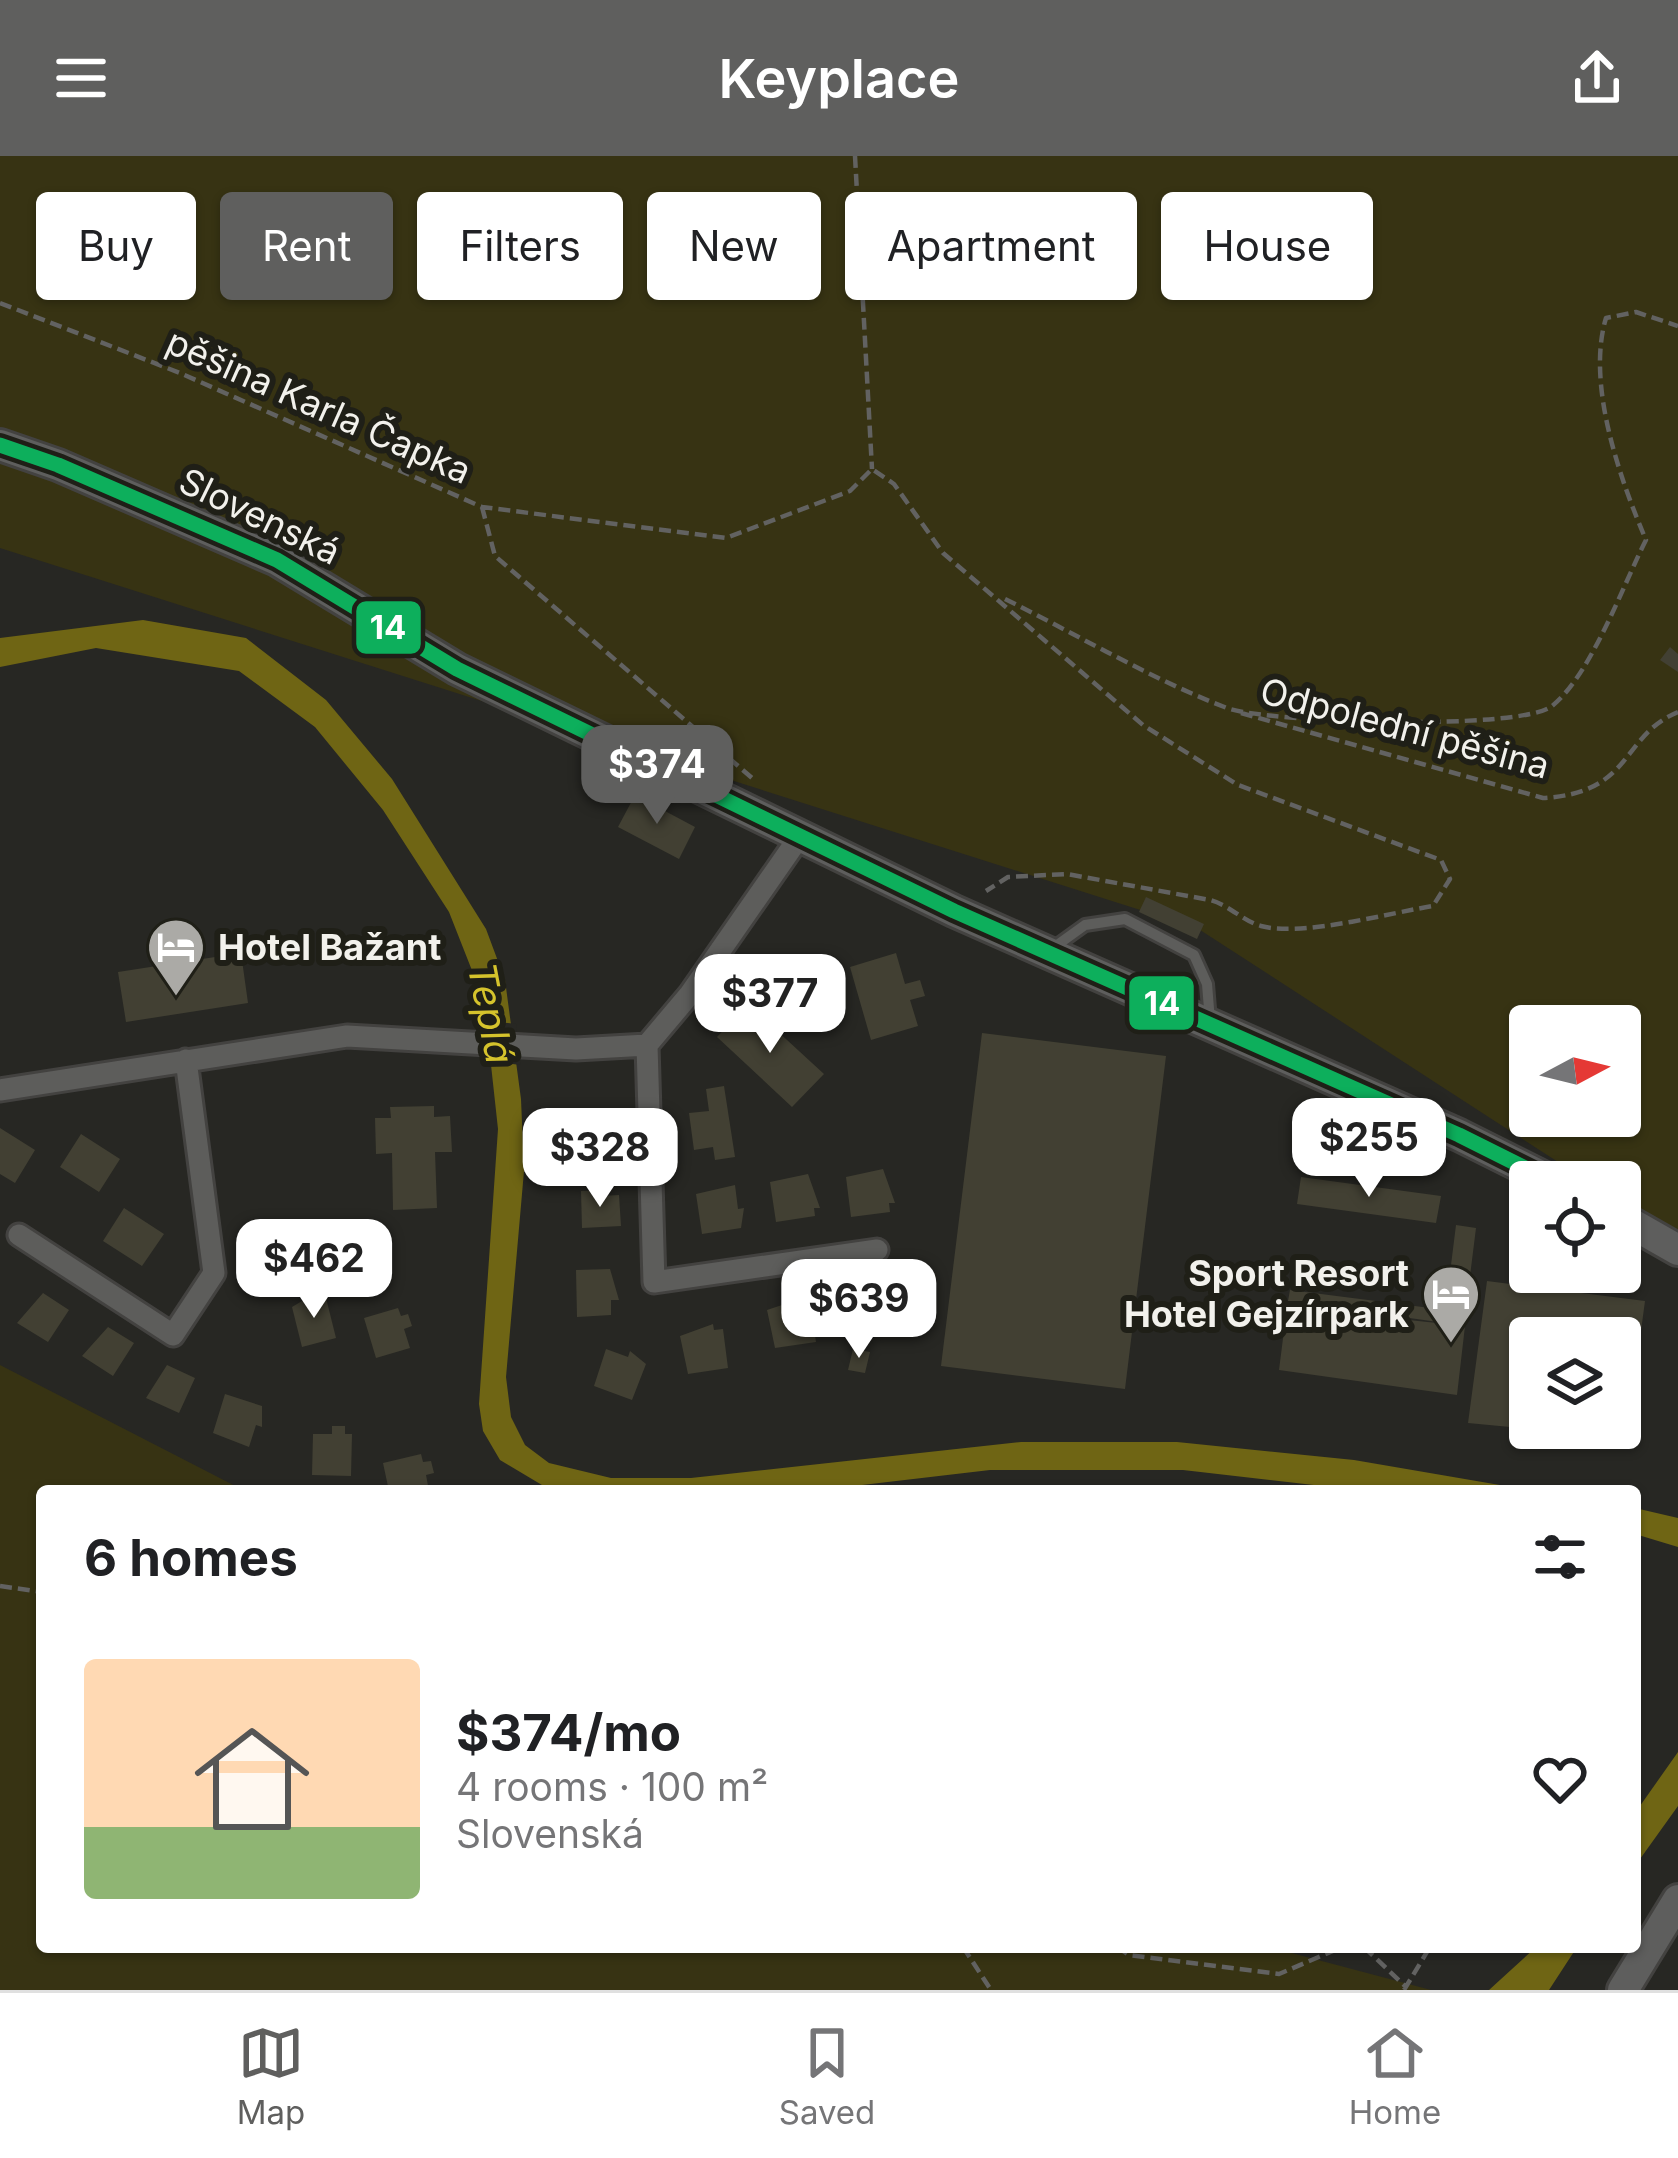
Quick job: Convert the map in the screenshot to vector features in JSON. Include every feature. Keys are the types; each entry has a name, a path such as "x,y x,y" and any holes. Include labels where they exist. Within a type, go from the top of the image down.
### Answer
{"street":[{"name":"Slovenská","path":"0,446 58,465 277,560 457,669 954,911 1511,1161"},
{"path":"800,836 690,994 647,1045 654,1282 877,1250"},
{"path":"0,1090 347,1036 576,1049 647,1045"},
{"path":"19,1234 173,1335 214,1273 186,1060"},
{"path":"1641,1229 1678,1250"},
{"path":"1623,1990 1678,1900"}],"lane":[{"path":"1046,953 1085,925 1125,919 1194,955 1207,984 1210,1028"}],"path":[{"path":"855,156 872,469 894,484 943,553 1143,725 1238,785 1442,860 1450,880 1433,906 1299,926 1259,926 1231,906 1210,900 1067,874 1008,877 954,911"},
{"name":"pěšina Karla Čapka","path":"0,302 180,373 482,507 726,538 850,491 872,469"},
{"path":"996,595 1231,710 1426,723 1520,719 1549,710 1570,689 1646,540 1614,464 1600,339 1606,318 1636,312 1678,326"},
{"path":"482,507 495,556 765,790"},
{"name":"Odpolední pěšina","path":"1231,710 1543,798 1570,796 1605,783 1678,712"},
{"path":"0,1586 36,1591"},
{"path":"967,1953 991,1990"},
{"path":"1126,1953 1279,1974 1328,1953"},
{"path":"1370,1953 1405,1989 1426,1953"}],"shaded area":[{"path":"0,156 1678,156 1678,1240 1641,1216 1641,1161 1557,1161 1520,1137 1641,1137 1641,1005 1509,1005 1509,1130 1197,928 0,548"},
{"path":"0,1365 233,1485 36,1485 36,1953 1292,1953 1431,1990 0,1990"}],"water":[{"name":"Teplá","path":"143,620 246,638 326,700 392,779 486,929 505,980 521,1099 524,1171 506,1377 511,1417 525,1445 549,1463 611,1478 691,1478 1021,1442 1177,1442 1354,1460 1499,1485 1314,1485 1183,1470 990,1470 862,1485 542,1485 500,1460 483,1431 479,1404 498,1129 484,1001 449,912 383,810 315,727 239,671 96,648 0,667 0,638"},
{"path":"1641,1509 1678,1518 1678,1547 1641,1536"},
{"path":"1678,1752 1678,1806 1641,1858 1641,1804"},
{"path":"1529,1953 1573,1953 1549,1990 1489,1990"}],"pier":[{"path":"480,1020 516,1024 521,1065 484,1061"}],"building":[{"path":"1670,647 1678,654 1678,672 1660,660"},
{"path":"635,795 695,827 679,859 618,827"},
{"path":"1146,897 1204,924 1197,939 1139,912"},
{"path":"241,953 248,1003 126,1022 118,972"},
{"path":"896,953 905,984 920,980 925,996 910,1000 918,1026 871,1040 850,967"},
{"path":"748,1004 824,1074 792,1107 717,1037"},
{"path":"982,1033 1166,1056 1125,1389 941,1366"},
{"path":"724,1086 735,1157 715,1160 713,1147 694,1150 689,1113 709,1111 706,1089"},
{"path":"434,1106 434,1117 450,1116 452,1152 435,1152 437,1208 393,1210 392,1153 376,1154 375,1118 391,1118 390,1107"},
{"path":"604,1110 604,1116 623,1115 624,1146 585,1148 584,1111"},
{"path":"0,1128 35,1150 15,1183 0,1174"},
{"path":"81,1134 120,1159 99,1192 60,1167"},
{"path":"883,1169 895,1203 889,1203 890,1212 851,1217 846,1177"},
{"path":"808,1174 820,1208 814,1208 815,1216 776,1222 770,1182"},
{"path":"1301,1177 1441,1196 1436,1223 1297,1204"},
{"path":"735,1185 738,1209 744,1208 741,1228 702,1234 696,1194"},
{"path":"601,1190 601,1196 619,1195 621,1226 582,1228 581,1191"},
{"path":"124,1208 164,1234 142,1266 103,1241"},
{"path":"1456,1225 1476,1228 1466,1308 1446,1305"},
{"path":"610,1269 619,1300 611,1300 611,1315 577,1317 576,1270"},
{"path":"1487,1281 1509,1284 1509,1293 1582,1293 1645,1301 1641,1331 1641,1317 1509,1317 1509,1427 1468,1423"},
{"path":"910,1288 916,1327 880,1332 879,1293"},
{"path":"1290,1290 1438,1309 1438,1322 1288,1301"},
{"path":"317,1292 319,1300 326,1298 336,1338 302,1347 292,1307"},
{"path":"43,1293 69,1310 48,1342 17,1323"},
{"path":"800,1299 802,1305 810,1303 816,1342 775,1348 767,1310"},
{"path":"1287,1307 1465,1326 1457,1395 1279,1370"},
{"path":"398,1308 401,1316 408,1314 412,1326 404,1329 410,1348 376,1358 364,1318"},
{"path":"713,1324 714,1330 723,1329 728,1368 688,1374 680,1336"},
{"path":"108,1327 134,1343 113,1376 82,1356"},
{"path":"606,1349 628,1357 630,1351 646,1364 632,1400 594,1386"},
{"path":"853,1349 870,1352 865,1373 848,1370"},
{"path":"167,1365 195,1378 179,1413 146,1398"},
{"path":"225,1394 262,1406 262,1427 256,1425 249,1447 213,1433"},
{"path":"332,1426 345,1426 345,1434 352,1434 351,1476 312,1475 313,1434 332,1434"},
{"path":"421,1454 423,1462 431,1461 434,1473 426,1475 428,1485 388,1485 383,1463"}],"transit line":[{"name":"14","path":"0,445 58,465 277,560 457,669 954,911 1511,1161"}],"place":[{"name":"Hotel Bažant","path":"176,998"},
{"name":"Sport Resort Hotel Gejzírpark","path":"1451,1345"}]}
